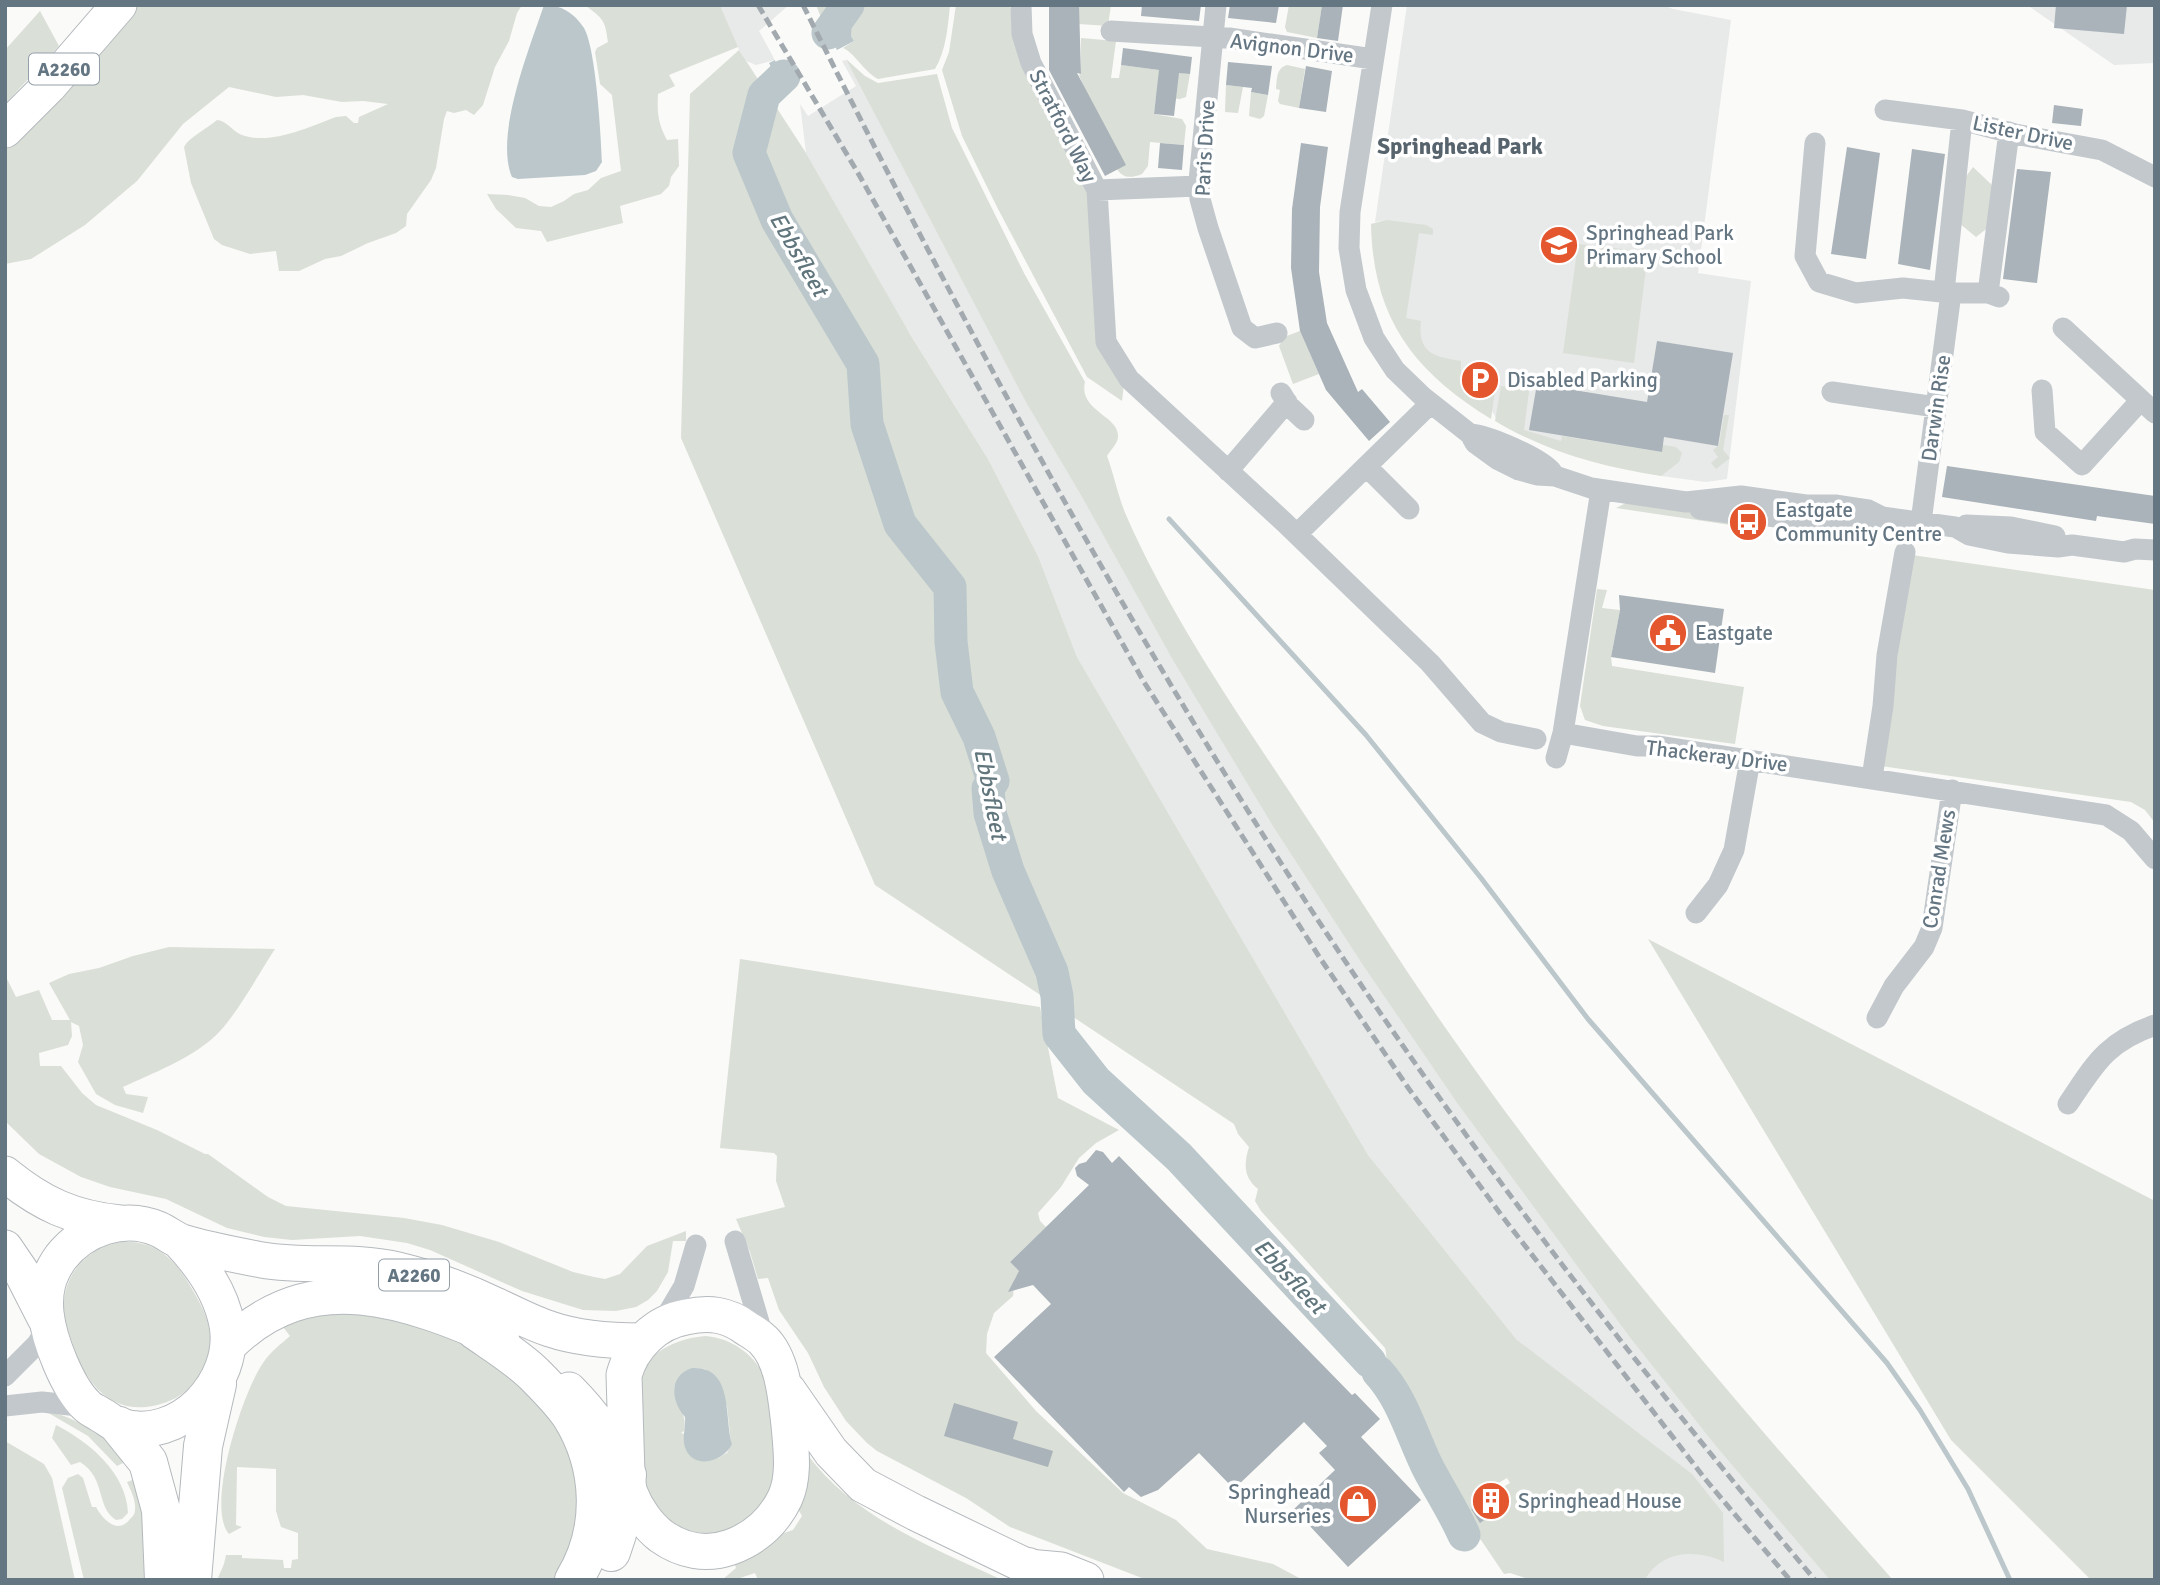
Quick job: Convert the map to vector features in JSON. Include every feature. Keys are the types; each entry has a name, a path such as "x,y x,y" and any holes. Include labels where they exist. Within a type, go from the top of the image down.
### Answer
{"highway":[{"path":"475,1330 534,1374 570,1414 585,1444 596,1490 595,1520 589,1548 574,1580"},
{"path":"192,1580 203,1446 217,1384"},
{"path":"103,1417 148,1462 161,1510 164,1580"},
{"path":"601,1580 617,1534 627,1475"}],"main road":[{"name":"A2260","path":"5,131 49,86 119,5"},
{"path":"5,1174 38,1199 71,1215 157,1228 179,1241 194,1257 214,1287 227,1326 228,1346 217,1384 190,1413 161,1427 103,1417 65,1374 48,1324 22,1273 5,1248"},
{"path":"48,1324 44,1296 46,1284 61,1258 78,1239 120,1223"},
{"name":"A2260","path":"179,1241 266,1261 357,1264 396,1269 470,1294 552,1330 578,1336 651,1333"},
{"name":"A2260","path":"228,1346 243,1331 264,1317 303,1299 341,1295 379,1299 426,1312 511,1346 544,1365 579,1399 609,1441 627,1475"},
{"path":"722,1315 737,1321 765,1341 784,1384 791,1447 788,1487 772,1519 744,1541 729,1548 710,1552 689,1550 678,1545 656,1531 643,1517 630,1494 624,1375 628,1364 651,1333 683,1317 722,1315"},
{"path":"784,1384 831,1452 863,1485 1036,1573 1060,1570 1086,1580"}],"street":[{"name":"Stratford Way","path":"1021,5 1022,34 1031,63 1097,190 1106,342 1122,368 1137,387 1297,534 1430,663 1482,723 1501,732 1536,739"},
{"name":"Paris Drive","path":"1216,5 1199,186 1208,228 1242,328 1255,338 1278,333"},
{"path":"1382,5 1350,212 1352,269 1359,300 1378,345 1395,370 1430,404 1470,434 1475,443 1502,462 1537,475 1555,476 1601,490 1686,502 1739,496 1806,505 1838,506 1868,510 1882,517 1955,527 1969,535 2008,543 2057,547 2072,545 2124,552 2135,549 2155,550"},
{"name":"Avignon Drive","path":"1111,31 1229,38 1373,59"},
{"name":"Lister Drive","path":"1885,110 1962,120 2102,150 2155,177"},
{"name":"Darwin Rise","path":"1920,522 1948,293 1962,120"},
{"path":"1815,143 1805,256 1819,282 1856,293 1903,288 1993,295 2009,132"},
{"path":"1097,190 1199,186"},
{"path":"2042,390 2045,432 2082,466 2150,406 2063,328"},
{"path":"1832,391 1936,407"},
{"path":"1228,471 1284,397 1304,421"},
{"path":"1297,534 1430,404"},
{"path":"1367,467 1409,509"},
{"path":"1556,758 1563,733 1601,490"},
{"path":"1872,778 1887,655 1905,552"},
{"path":"2124,552 2134,558 2155,561"},
{"name":"Thackeray Drive","path":"1563,733 2106,815 2131,831 2155,859"},
{"path":"1696,913 1718,885 1734,850 1750,760"},
{"name":"Conrad Mews","path":"1877,1018 1894,986 1924,947 1931,931 1952,790"},
{"path":"2068,1104 2102,1055 2120,1042 2155,1025"},
{"path":"735,1241 765,1341"},
{"path":"651,1333 684,1286 696,1245"},
{"path":"5,1376 37,1344 48,1324"},
{"path":"5,1406 42,1402 103,1417"}],"shaded area":[{"path":"133,5 522,5 509,41 495,67 483,105 474,115 466,110 454,113 447,111 436,168 431,180 407,214 406,226 396,233 299,271 279,271 276,251 250,254 222,245 214,239 191,183 184,147 194,136 217,120 245,136 268,138 303,130 336,117 346,116 358,123 359,117 388,104 342,102 303,95 276,97 229,87 183,124 137,181 85,225 31,259 5,264 5,148"},
{"path":"544,5 562,8 572,14 584,28 592,54 602,162 596,171 585,175 518,179 512,177 507,138 516,91"},
{"path":"585,5 720,5 738,47 669,75 675,86 658,94 659,118 664,134 667,140 678,139 679,166 671,177 669,186 661,194 620,206 623,223 547,242 541,231 516,228 496,209 487,194 525,198 539,206 551,207 574,194 588,190 601,178 621,171 612,95 600,84 595,52 608,42 606,28 599,17"},
{"path":"720,5 789,5 759,31 775,60 756,65 746,61"},
{"path":"816,5 950,5 946,38 939,62 935,69 878,79 843,48 854,41 851,36 851,16 846,12 822,20"},
{"path":"956,5 1008,5 1013,11 1086,186 1124,384 1122,401 1087,377 962,136 942,70 949,52"},
{"path":"1079,5 1111,5 1108,26 1079,24"},
{"path":"1289,5 1322,5 1317,38 1287,32 1285,27"},
{"name":"Springhead Park Primary School","path":"1407,5 1663,5 1731,20 1698,273 1751,281 1727,479 1706,482 1661,476 1659,472 1582,456 1497,420 1492,411 1403,333 1386,220 1375,222"},
{"path":"2027,5 2155,5 2155,63 2114,65"},
{"path":"40,11 59,46 5,104 5,50"},
{"path":"839,11 846,12 852,18 851,36 854,41 784,78 768,81 765,74 772,69 769,63 822,20 833,17"},
{"path":"1081,38 1116,41 1111,78 1119,78 1121,65 1190,74 1186,97 1156,97 1154,114 1182,119 1186,126 1184,145 1150,142 1148,166 1142,174 1128,177 1117,169 1079,75"},
{"path":"739,50 806,153 910,334 988,459 1038,556 1077,657 1368,1155 1517,1340 1692,1474 1723,1513 1724,1562 1703,1555 1680,1555 1660,1563 1645,1580 1531,1580 1510,1573 1504,1574 1481,1540 1475,1538 1463,1543 1460,1540 1455,1542 1450,1533 1446,1534 1437,1495 1458,1487 1433,1491 1435,1488 1390,1411 1368,1382 1385,1364 1385,1348 1261,1211 1255,1201 1258,1189 1246,1170 1249,1147 1238,1134 1234,1124 875,885 681,438 690,94","holes":["1507,1478 1510,1483 1500,1489 1504,1511 1480,1522 1471,1509 1477,1505 1473,1498"]},
{"path":"846,59 865,76 878,83 937,74 952,128 1024,273 1085,382 1087,400 1117,430 1118,439 1107,456 1126,515 1168,599 1216,679 1421,992 1506,1113 1667,1318 1893,1580 1830,1580 1716,1446 1629,1336 1458,1104 1273,826 1173,660 1026,402"},
{"path":"846,60 864,80 961,168 1164,602 1311,839 1597,1242 1880,1580 1625,1580 1517,1340 1368,1155 1077,657 1038,556 988,459 904,324 806,153 800,104 808,116 856,86 842,61"},
{"path":"1287,65 1305,69 1299,108 1280,104 1278,101 1278,75"},
{"path":"1226,85 1243,87 1238,113 1225,112"},
{"path":"1251,92 1268,95 1264,116 1260,119 1249,116"},
{"path":"1973,167 1994,187 1990,226 1976,237 1959,223 1964,179"},
{"path":"1386,220 1426,225 1433,229 1433,235 1419,233 1406,318 1421,321 1422,340 1429,351 1443,358 1461,361 1461,373 1467,375 1465,385 1495,390 1491,419 1440,382 1402,339 1389,314 1374,257 1371,224"},
{"path":"1578,244 1648,252 1634,363 1563,353"},
{"path":"1300,331 1319,374 1293,384 1279,346 1284,337"},
{"path":"1526,375 1531,376 1524,430 1561,441 1562,436 1661,452 1663,445 1676,447 1682,453 1679,462 1661,476 1617,468 1555,450 1495,421 1501,386 1523,389"},
{"path":"1724,415 1729,415 1723,450 1730,458 1716,469 1711,463 1718,457 1713,450 1719,445"},
{"path":"1626,503 1746,518 1744,527 1616,508"},
{"path":"1912,555 2155,590 2155,823 2145,810 2131,802 1881,766"},
{"path":"1597,589 1607,590 1602,608 1620,610 1611,657 1612,666 1744,687 1735,744 1603,726 1585,720 1580,706"},
{"path":"1648,939 2155,1201 2155,1580 2091,1580 1951,1440"},
{"path":"169,947 275,949 238,1008 213,1038 181,1059 123,1087 126,1094 148,1097 143,1113 115,1105 96,1094 78,1062 83,1045 79,1026 71,1022 72,1036 68,1045 39,1053 40,1066 61,1066 82,1093 96,1105 208,1154 268,1197 286,1206 404,1218 442,1225 499,1242 573,1272 605,1279 620,1274 647,1246 686,1231 686,1241 673,1241 668,1272 657,1291 636,1307 616,1311 583,1310 522,1291 430,1250 407,1243 360,1236 292,1240 264,1237 227,1228 166,1199 110,1187 81,1177 39,1154 5,1121 5,975 16,997 39,990 52,1020 70,1020 49,983 69,974"},
{"path":"740,959 1040,1007 1058,1098 1119,1130 1096,1143 1079,1158 1061,1187 1038,1213 1040,1221 1046,1227 1010,1262 1024,1276 1015,1278 1013,1296 994,1313 987,1334 986,1353 1036,1411 1123,1493 1176,1520 1207,1549 1273,1564 1303,1580 1147,1580 1010,1527 966,1498 877,1451 846,1421 824,1387 808,1353 779,1310 768,1278 758,1279 736,1219 785,1207 776,1181 777,1156 774,1153 720,1148"},
{"path":"121,1242 145,1244 172,1261 197,1298 209,1328 208,1355 198,1379 178,1396 153,1406 123,1405 111,1400 92,1383 78,1359 65,1318 65,1295 73,1273 88,1256"},
{"path":"379,1312 452,1337 507,1371 563,1431 583,1505 559,1580 217,1580 226,1555 283,1560 284,1568 291,1568 292,1560 298,1559 298,1533 281,1527 276,1511 276,1469 237,1467 236,1525 242,1527 229,1534 223,1520 221,1500 237,1422 255,1377 266,1359 290,1336 283,1327 306,1315"},
{"path":"696,1337 716,1338 734,1345 750,1356 762,1372 767,1381 777,1461 769,1493 757,1510 742,1523 725,1531 706,1533 687,1530 669,1520 653,1503 646,1489 643,1464 641,1376 651,1359 659,1352 676,1342","holes":["692,1368 705,1369 727,1406 731,1444 727,1453 718,1458 700,1461 686,1450 684,1434 681,1433 684,1431 684,1419 674,1387"]},
{"path":"692,1368 715,1375 725,1395 732,1444 723,1455 710,1461 696,1460 686,1450 685,1417 675,1397 674,1390 679,1377"},
{"path":"45,1411 79,1423 129,1460 117,1466 88,1436"},
{"path":"56,1425 93,1449 113,1472 126,1498 128,1513 122,1519 116,1520 105,1507 98,1484 88,1469 80,1462 71,1465 52,1438"},
{"path":"5,1441 44,1464 52,1478 75,1580 5,1580"},
{"path":"807,1454 847,1496 871,1513 922,1543 1002,1580 758,1580 755,1573 734,1580 722,1580 736,1568 733,1559 775,1536 793,1530 802,1516 798,1509"},
{"path":"78,1474 83,1478 92,1507 96,1507 107,1521 116,1526 125,1524 134,1514 134,1499 127,1482 138,1478 153,1580 84,1580 62,1488 68,1478"}],"pier":[{"path":"820,17 839,54 787,81 773,57 795,35"}],"building":[{"path":"1049,5 1079,5 1081,74 1077,73 1126,165 1105,176 1049,70"},
{"path":"1142,5 1201,5 1199,21 1141,16"},
{"path":"1230,5 1279,5 1276,23 1228,18"},
{"path":"1322,5 1343,5 1338,41 1317,38"},
{"path":"2056,5 2127,5 2124,34 2054,28"},
{"path":"1123,48 1192,57 1190,74 1179,73 1174,116 1154,114 1159,70 1121,65"},
{"path":"1228,62 1272,66 1268,95 1251,92 1252,88 1226,85"},
{"path":"1306,66 1332,71 1326,112 1299,108"},
{"path":"2054,105 2083,109 2081,126 2052,123"},
{"path":"1160,143 1184,145 1182,170 1158,168"},
{"path":"1301,143 1328,147 1320,207 1319,272 1327,323 1358,392 1362,389 1390,422 1369,441 1326,390 1300,331 1291,268 1292,209"},
{"path":"1847,147 1880,153 1866,259 1831,254"},
{"path":"1912,149 1945,154 1930,270 1898,264"},
{"path":"2017,169 2051,172 2037,283 2003,279"},
{"path":"1657,341 1733,353 1718,446 1664,437 1662,452 1529,430 1537,384 1647,402"},
{"path":"1947,466 2155,496 2155,524 2097,516 2096,521 1942,497"},
{"name":"Eastgate","path":"1619,595 1724,609 1715,673 1611,657 1620,610"},
{"path":"1096,1150 1103,1152 1112,1163 1119,1156 1352,1395 1355,1393 1380,1419 1361,1437 1421,1500 1348,1567 1294,1509 1335,1470 1319,1453 1327,1446 1304,1422 1234,1489 1199,1453 1158,1490 1141,1497 1129,1487 1124,1492 994,1357 1051,1304 1033,1285 1008,1292 1019,1271 1010,1262 1089,1185 1077,1176 1075,1168 1086,1162"},
{"path":"954,1403 1018,1422 1013,1439 1053,1451 1048,1467 944,1436"},
{"name":"Springhead House","path":"1497,1484 1509,1503 1480,1523 1471,1509 1477,1505 1473,1498"}],"waterway":[{"name":"Ebbsfleet","path":"828,33 848,5"},
{"name":"Ebbsfleet","path":"784,76 764,95 749,153 777,220 863,364 867,424 900,524 950,587 951,642 957,692 979,737 993,781 988,788 990,813 1008,871 1052,972 1057,996 1059,1034 1096,1081 1179,1157 1370,1362"},
{"path":"1169,519 1366,735 1481,878 1588,1019 1887,1363 1920,1410 1968,1489 2010,1580"},
{"name":"Ebbsfleet","path":"1378,1372 1401,1406 1428,1468 1464,1535"}],"railway":[{"path":"758,5 858,173 1144,682 1320,958 1409,1089 1502,1216 1706,1480 1790,1580"},
{"path":"803,5 910,215 1078,526 1260,830 1388,1025 1524,1214 1667,1399 1815,1580"}],"place":[{"name":"Springhead Park Primary School","path":"1559,245"},
{"name":"Disabled Parking","path":"1480,380"},
{"name":"Eastgate Community Centre","path":"1748,522"},
{"name":"Eastgate","path":"1668,633"},
{"name":"Springhead House","path":"1491,1501"},
{"name":"Springhead Nurseries","path":"1358,1504"}],"district":[{"name":"Springhead Park","path":"1460,146"}]}
